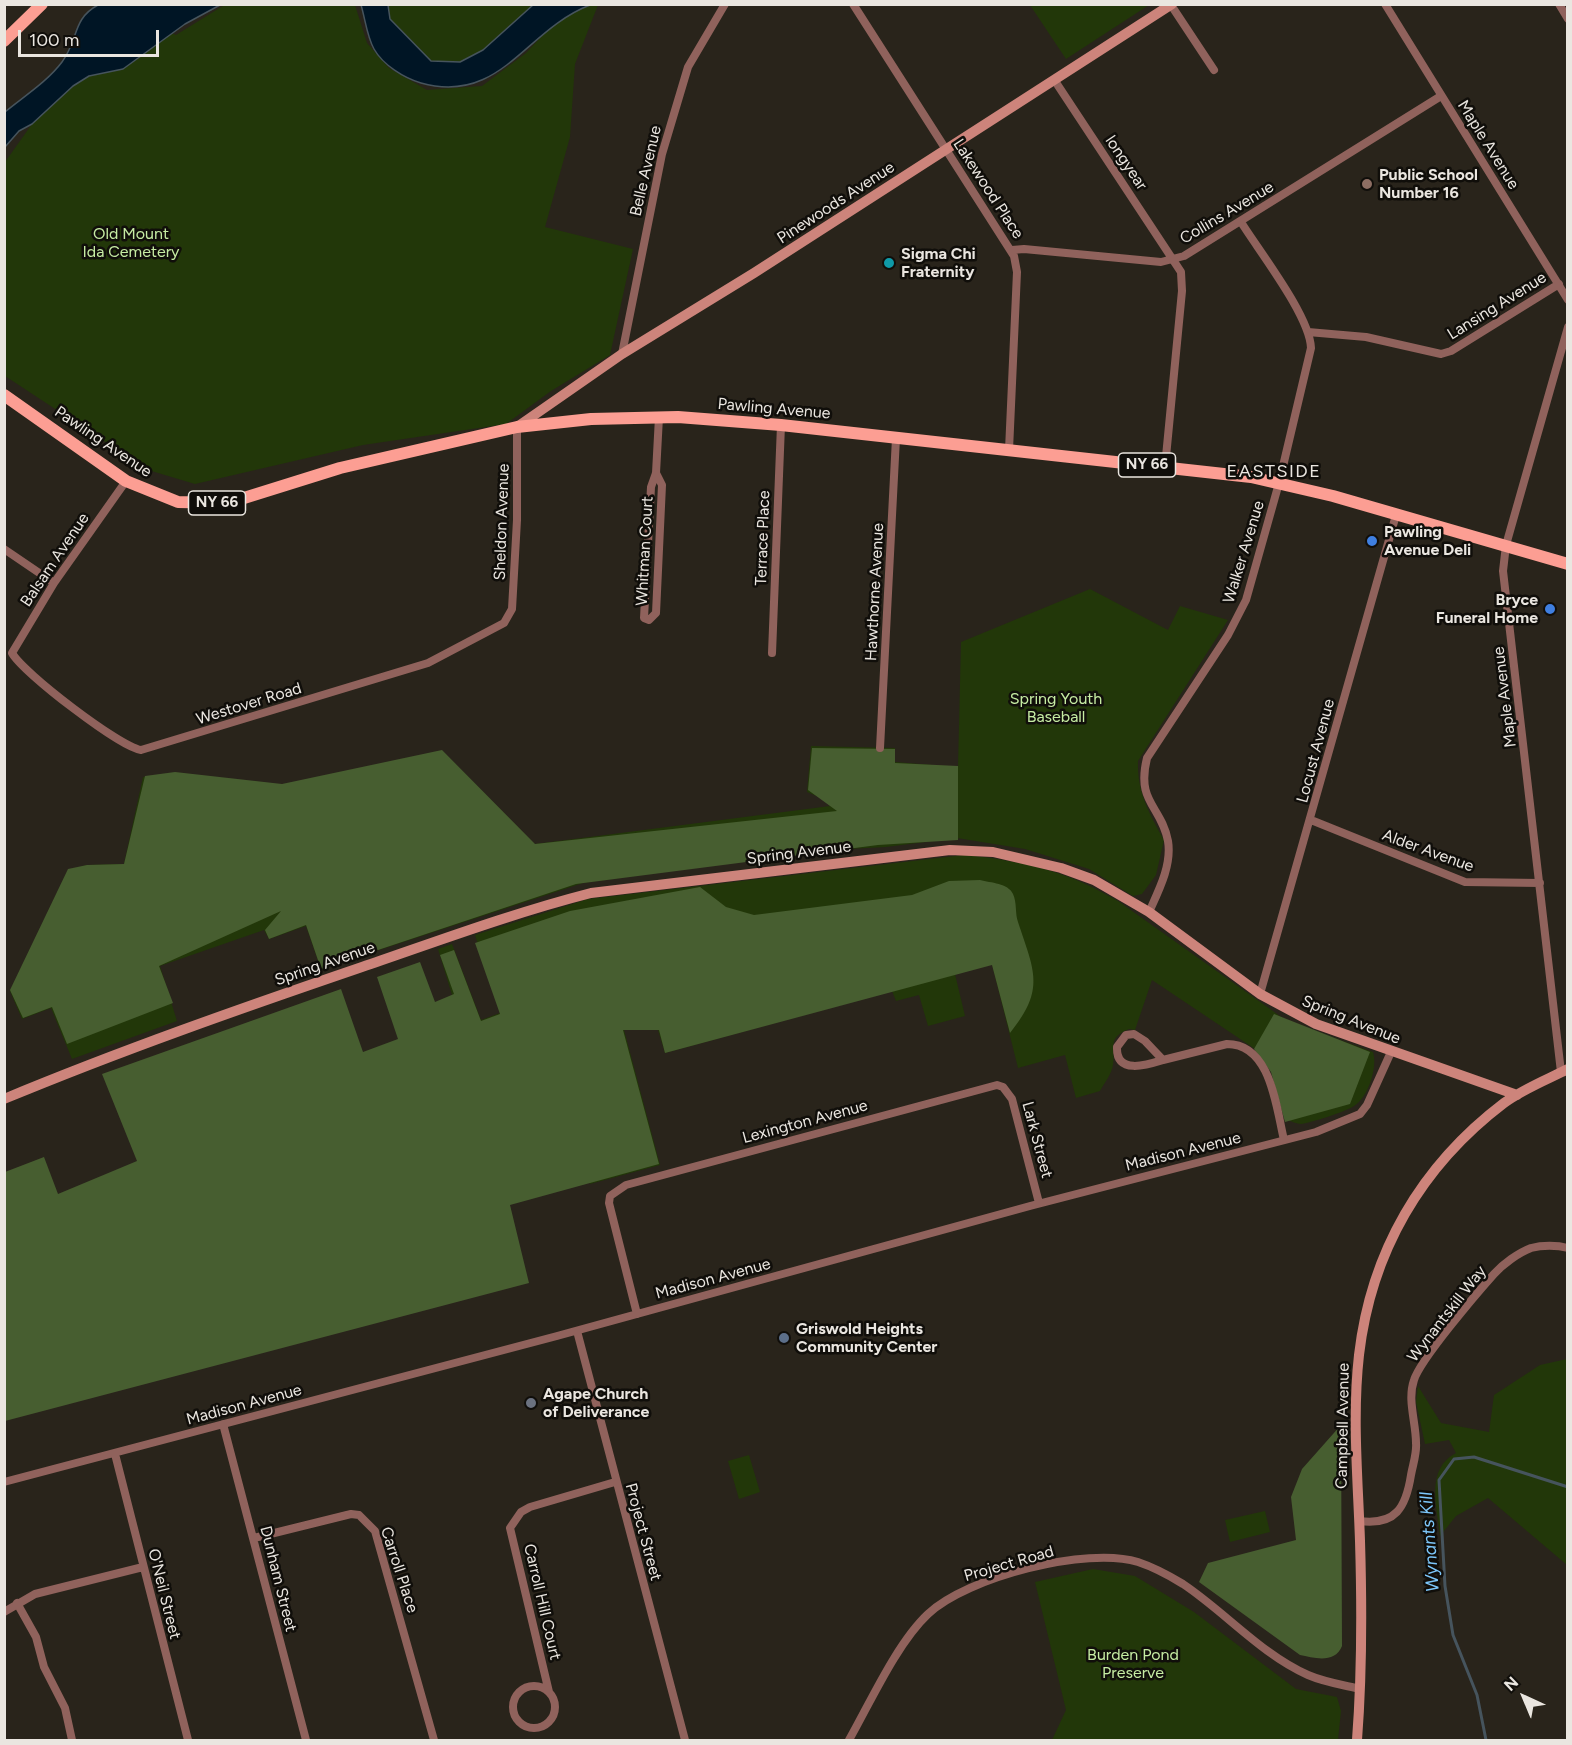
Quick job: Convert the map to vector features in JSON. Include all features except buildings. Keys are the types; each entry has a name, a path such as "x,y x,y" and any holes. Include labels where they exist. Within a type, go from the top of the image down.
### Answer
{"main road":[{"path":"4,41 42,4"},
{"name":"Pawling Avenue","path":"4,395 126,481 178,502 228,503 340,468 518,427 591,420 659,417 782,425 1165,467 1279,483 1506,544 1568,564"}],"street":[{"name":"Belle Avenue","path":"621,354 662,154 688,67 725,4"},
{"name":"Lakewood Place","path":"853,4 1012,250 1017,272 1009,450"},
{"name":"Maple Avenue","path":"1385,4 1568,300"},
{"path":"1559,4 1568,19"},
{"name":"Pinewoods Avenue","path":"518,427 621,354 1172,5"},
{"path":"1172,5 1214,70"},
{"name":"longyear","path":"1055,81 1174,260"},
{"name":"Collins Avenue","path":"1165,467 1182,291 1181,272 1174,260 1241,222 1442,96"},
{"name":"Walker Avenue","path":"1149,912 1163,880 1169,853 1168,839 1160,818 1147,800 1143,776 1147,758 1228,635 1246,600 1279,483 1311,348 1308,332 1300,314 1241,222"},
{"path":"1012,250 1024,249 1161,262 1174,260"},
{"name":"Lansing Avenue","path":"1308,332 1365,337 1441,354 1451,351 1559,284"},
{"name":"Maple Avenue","path":"1564,1070 1503,571 1506,544 1568,327"},
{"name":"Whitman Court","path":"656,472 662,485 656,614 649,620 644,618 651,487 656,472 659,417"},
{"name":"Terrace Place","path":"772,653 782,425"},
{"name":"Sheldon Avenue","path":"509,617 512,609 517,520 518,427"},
{"name":"Hawthorne Avenue","path":"880,747 896,438"},
{"name":"Balsam Avenue","path":"14,657 12,649 54,583 126,481"},
{"name":"Locust Avenue","path":"1260,994 1396,515"},
{"path":"4,549 54,583"},
{"name":"Westover Road","path":"14,657 26,671 69,704 123,743 141,750 428,663 495,630 509,617"},
{"name":"Alder Avenue","path":"1311,820 1465,882 1540,883"},
{"name":"Spring Avenue","path":"4,1099 65,1074 272,998 541,906 591,893 972,850 993,852 1061,868 1094,880 1149,912 1260,994 1316,1024 1517,1095"},
{"path":"1163,1060 1139,1036 1126,1035 1119,1042 1118,1056 1130,1066 1145,1066 1227,1044 1235,1044 1249,1051 1266,1072 1284,1140"},
{"name":"Madison Avenue","path":"4,1482 115,1455 1039,1203 1324,1130 1360,1114 1367,1105 1391,1052"},
{"path":"1517,1095 1564,1070"},
{"name":"Lexington Avenue","path":"637,1314 610,1212 610,1196 626,1185 989,1086 1003,1087"},
{"name":"Lark Street","path":"1003,1087 1012,1099 1039,1203"},
{"name":"Campbell Avenue","path":"1357,1740 1360,1689 1356,1414 1359,1355 1371,1293 1388,1248 1410,1202 1439,1163 1478,1126 1517,1095"},
{"name":"Wynantskill Way","path":"1359,1521 1373,1523 1390,1518 1402,1508 1408,1491 1417,1445 1410,1396 1420,1366 1495,1273 1512,1259 1531,1248 1550,1246 1568,1248"},
{"name":"Project Street","path":"577,1330 615,1482 685,1740"},
{"name":"Dunham Street","path":"224,1424 306,1740"},
{"name":"O'Neil Street","path":"115,1455 188,1740"},
{"name":"Carroll Hill Court","path":"549,1692 537,1685 517,1692 512,1706 516,1719 521,1724 534,1728 547,1723 555,1711 555,1704 549,1692 510,1528 521,1512 530,1507 615,1482"},
{"name":"Carroll Place","path":"254,1538 351,1514 359,1515 375,1531 434,1740"},
{"name":"Project Road","path":"849,1740 897,1656 926,1616 941,1603 968,1588 1039,1566 1068,1561 1114,1558 1139,1562 1182,1584 1271,1653 1306,1674 1360,1689"},
{"path":"4,1612 35,1594 143,1567"},
{"path":"17,1603 36,1637 45,1667 64,1708 72,1740"}],"green space":[{"name":"Old Mount Ida Cemetery","path":"226,4 355,5 367,43 389,68 427,90 482,86 526,53 571,5 598,5 575,64 570,137 545,227 633,249 610,355 551,391 506,424 363,445 195,484 148,470 5,376 5,162 32,124 73,86 116,60 123,68 171,33 176,35"},
{"path":"385,5 541,5 488,50 458,64 428,61 388,21"},
{"path":"1030,5 1149,5 1066,59"},
{"name":"Spring Youth Baseball","path":"1090,589 1168,630 1180,606 1228,620 1138,761 1142,792 1164,840 1156,875 1142,894 1133,896 1089,869 1025,849 957,838 886,847 813,851 583,883 321,969 306,926 269,939 264,930 160,966 177,1021 72,1059 51,1008 22,1019 10,991 68,870 87,865 124,864 143,777 175,773 535,844 838,805 807,792 811,746 895,748 895,762 958,767 961,642"},
{"path":"812,748 895,749 895,763 958,766 958,840 878,845 576,884 321,969 306,925 269,939 265,930 281,911 159,966 173,1003 67,1044 52,1007 23,1018 10,990 68,869 87,865 124,864 145,776 175,772 282,784 442,750 535,844 837,811 808,790"},
{"path":"964,855 1030,866 1063,875 1094,888 1118,901 1287,1021 1373,1052 1373,1074 1364,1096 1354,1106 1336,1114 1301,1124 1287,1120 1271,1069 1261,1053 1152,980 1135,1030 1129,1029 1122,1032 1115,1040 1110,1075 1100,1091 1076,1098 1065,1055 1018,1068 992,964 955,974 965,1016 928,1026 919,995 896,1001 892,991 665,1053 658,1030 624,1030 660,1165 590,1184 552,1043 473,1064 438,949 452,944 481,1020 500,1013 475,935 588,899"},
{"path":"980,880 1011,890 1017,919 1032,967 1033,991 1029,1004 1010,1033 992,965 665,1053 659,1030 623,1030 659,1164 510,1205 529,1283 5,1421 5,1172 44,1157 58,1194 137,1161 102,1074 341,989 363,1052 398,1039 377,977 420,962 435,1002 454,994 440,955 454,950 481,1021 500,1014 475,943 570,911 700,887 726,907 754,915 912,895 949,881"},
{"path":"1274,1014 1370,1052 1350,1104 1285,1122 1271,1072 1254,1049"},
{"path":"1567,1359 1567,1565 1488,1498 1456,1516 1440,1536 1435,1490 1437,1479 1446,1460 1456,1453 1449,1440 1425,1444 1416,1402 1418,1386 1441,1423 1489,1432 1494,1395 1540,1365"},
{"path":"1341,1425 1342,1646 1339,1652 1329,1658 1318,1658 1300,1655 1199,1582 1208,1563 1296,1540 1291,1497 1302,1469"},
{"path":"749,1455 760,1492 739,1499 728,1461"},
{"path":"1265,1511 1270,1532 1230,1542 1225,1520"},
{"name":"Burden Pond Preserve","path":"1093,1569 1135,1576 1194,1612 1296,1689 1337,1697 1341,1711 1338,1740 1052,1740 1066,1710 1035,1582"}],"water":[{"path":"98,5 220,5 185,24 123,69 89,76 73,86 32,124 19,131 5,147 5,112 56,69 67,54 80,23"},
{"path":"361,5 388,5 390,19 431,61 460,62 483,50 533,5 590,5 567,16 492,75 472,84 449,87 414,81 394,70 383,60 372,44"}],"waterway":[{"name":"Wynants Kill","path":"1486,1740 1477,1695 1453,1635 1445,1586 1439,1480 1454,1459 1474,1457 1568,1487"}],"place":[{"name":"Public School Number 16","path":"1367,184"},
{"name":"Sigma Chi Fraternity","path":"889,263"},
{"name":"Pawling Avenue Deli","path":"1372,541"},
{"name":"Bryce Funeral Home","path":"1550,609"},
{"name":"Griswold Heights Community Center","path":"784,1338"},
{"name":"Agape Church of Deliverance","path":"531,1403"}],"district":[{"name":"EASTSIDE","path":"1274,472"}]}
